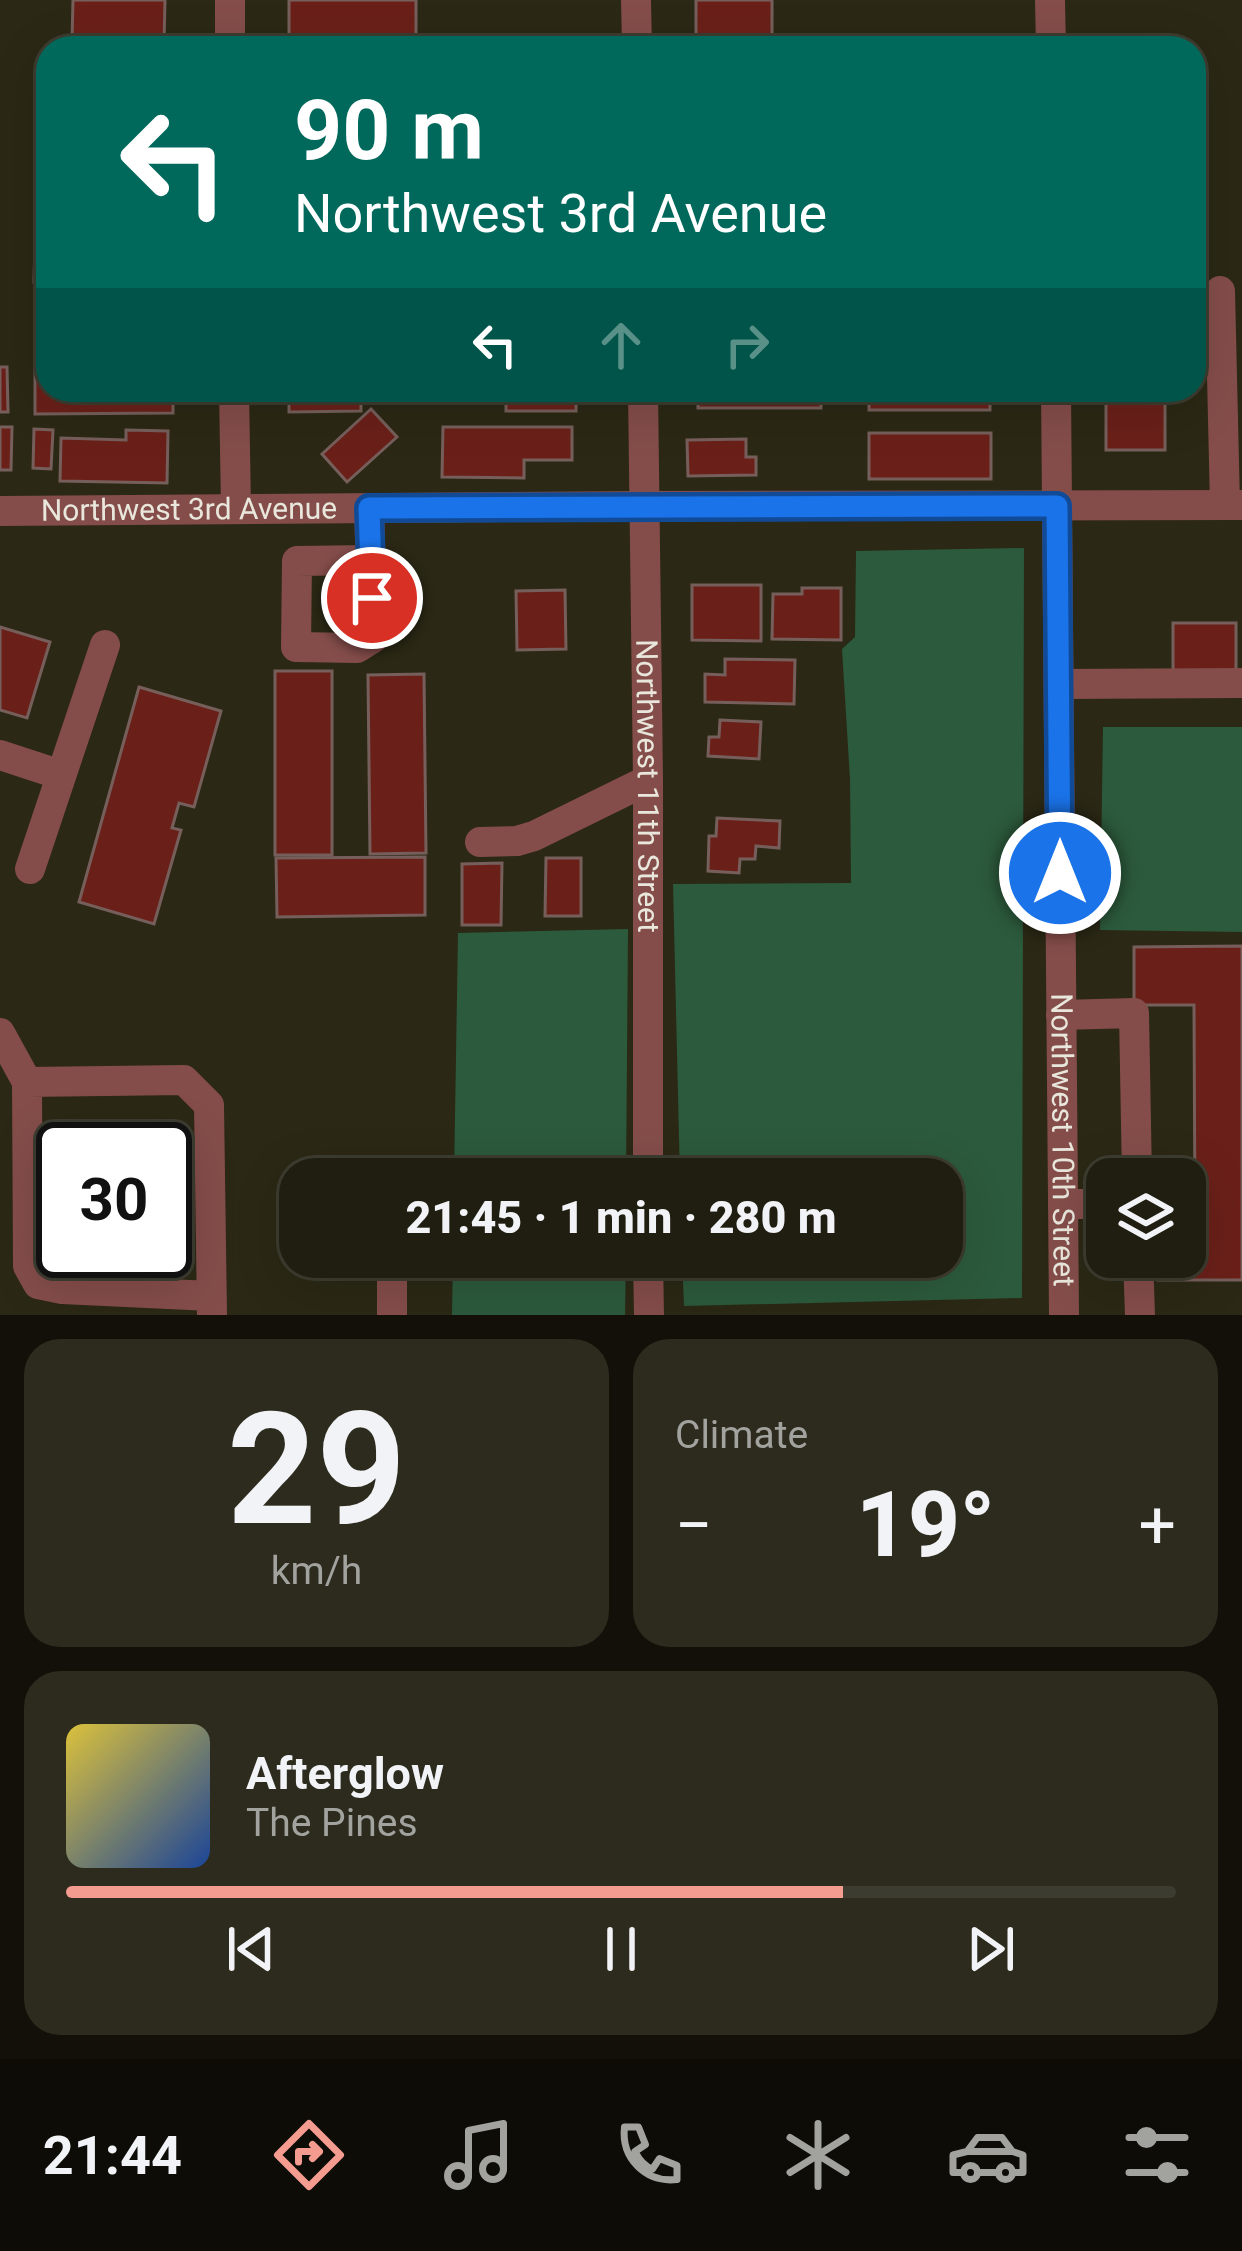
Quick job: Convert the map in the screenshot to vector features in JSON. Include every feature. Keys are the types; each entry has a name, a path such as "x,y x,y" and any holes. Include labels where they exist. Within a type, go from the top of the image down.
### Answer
{"street":[{"path":"230,0 230,36"},
{"path":"636,0 637,36"},
{"path":"1051,0 1051,36"},
{"path":"1220,291 1233,505"},
{"path":"234,402 236,508"},
{"name":"Northwest 11th Street","path":"643,402 648,1158"},
{"name":"Northwest 10th Street","path":"1055,402 1064,1315"},
{"name":"Northwest 3rd Avenue","path":"0,512 1233,505"},
{"path":"369,508 371,560"},
{"path":"30,869 105,645"},
{"path":"1059,684 1242,683"},
{"path":"0,755 61,775"},
{"path":"480,842 534,836 648,780"},
{"path":"1061,1015 1134,1013 1137,1158"},
{"path":"0,1033 27,1082 28,1265 38,1284 211,1305 209,1105 184,1080 27,1082"},
{"path":"1063,1204 1086,1204"},
{"path":"392,1278 392,1315"},
{"path":"649,1278 649,1315"},
{"path":"1139,1278 1140,1315"}],"green space":[{"path":"1024,548 1022,1298 684,1306 683,1278 963,1278 963,1158 680,1158 673,884 851,883 842,649 855,637 856,551"},
{"path":"1103,727 1242,727 1242,932 1100,930"},
{"path":"628,929 626,1158 454,1158 458,933"},
{"path":"453,1278 626,1278 625,1315 452,1315"}],"building":[{"path":"73,0 165,0 164,36 72,36"},
{"path":"289,0 416,0 416,36 289,35"},
{"path":"696,0 772,0 772,36 696,36"},
{"path":"0,367 7,367 8,412 0,412"},
{"path":"35,368 36,402 173,402 173,413 35,414"},
{"path":"289,402 361,402 361,411 289,412"},
{"path":"506,402 576,402 576,411 506,411"},
{"path":"698,402 821,402 821,408 698,408"},
{"path":"869,402 990,402 990,410 869,410"},
{"path":"1106,402 1165,402 1165,450 1106,450"},
{"path":"371,409 397,437 347,482 322,454"},
{"path":"0,427 12,427 11,470 0,470"},
{"path":"443,427 572,427 572,460 524,460 524,478 442,477"},
{"path":"34,429 53,430 51,469 33,468"},
{"path":"126,430 168,431 167,483 60,481 61,438 126,440"},
{"path":"869,433 991,433 991,479 869,479"},
{"path":"746,439 746,457 756,457 756,475 688,476 687,440"},
{"path":"692,585 761,585 761,641 692,640"},
{"path":"802,588 841,588 841,640 772,639 773,594 802,594"},
{"path":"565,590 566,649 517,650 516,591"},
{"path":"1173,623 1236,623 1236,674 1173,674"},
{"path":"0,627 50,642 27,718 0,710"},
{"path":"725,659 795,660 794,704 705,702 705,674 725,675"},
{"path":"275,671 332,671 332,855 275,855"},
{"path":"424,674 426,853 370,854 368,675"},
{"path":"139,687 221,711 194,807 179,803 172,828 181,830 154,924 79,902"},
{"path":"720,720 761,722 759,759 708,756 709,737 719,737"},
{"path":"717,818 780,821 779,848 756,846 755,859 740,859 739,873 708,871 709,836 716,836"},
{"path":"425,857 425,915 277,917 276,858"},
{"path":"546,858 581,858 581,916 545,916"},
{"path":"502,863 501,925 462,925 462,864"},
{"path":"1242,946 1242,1280 1158,1280 1206,1278 1206,1158 1195,1158 1194,1005 1134,1005 1134,947"}],"route":[{"path":"372,598 369,508 1057,506 1060,873"}]}
